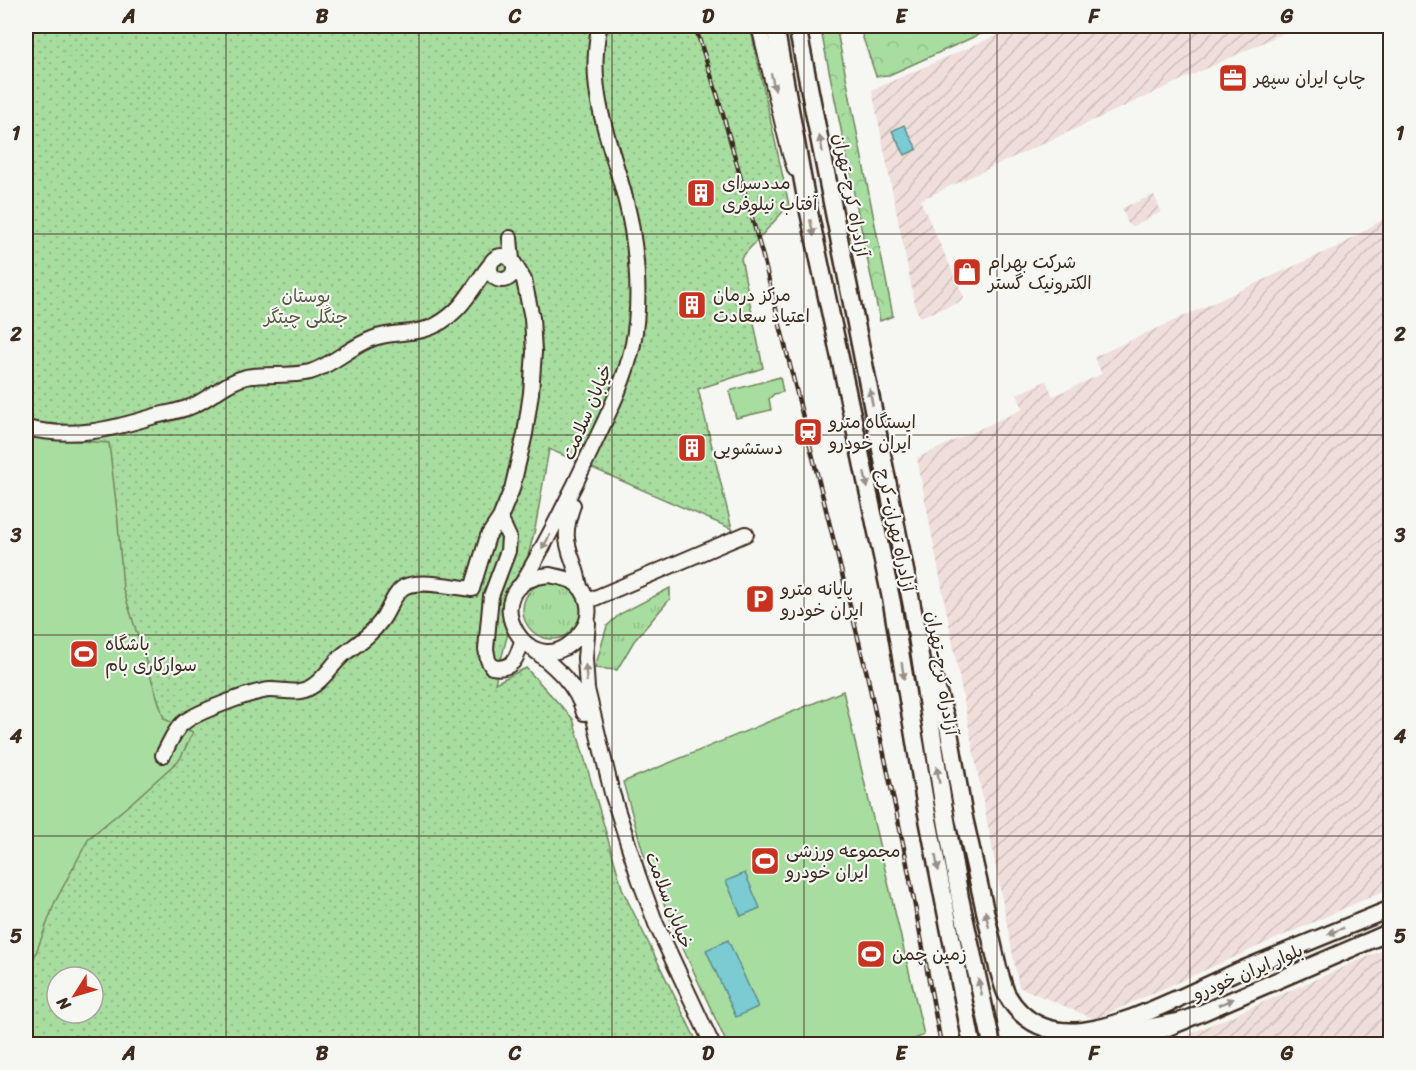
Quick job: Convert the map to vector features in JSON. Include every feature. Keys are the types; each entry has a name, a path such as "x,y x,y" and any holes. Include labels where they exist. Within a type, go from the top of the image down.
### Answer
{"highway":[{"name":"آزادراه تهران-کرج","path":"775,26 806,198 892,603 927,814 972,1044"},
{"name":"آزادراه کرج-تهران","path":"797,26 913,611 960,898 992,1044"},
{"path":"913,611 948,726 964,818 998,968 1005,992 1016,1009 1038,1024 1061,1032 1080,1032 1097,1030 1136,1017 1177,999"},
{"path":"1121,1040 1135,1040 1152,1035 1185,1020"}],"main road":[{"name":"خیابان سلامت","path":"520,588 563,512 616,398 633,343 637,313 632,229 622,172 602,120 596,89 600,26"},
{"name":"خیابان سلامت","path":"580,587 578,574 570,559 566,542 569,516 633,370 639,347 643,293 640,246 601,89 600,62 606,26"},
{"path":"759,26 790,154 806,198"},
{"path":"503,261 492,276 517,286 528,296"},
{"path":"476,287 513,275 503,261"},
{"path":"26,428 46,433 111,430 191,406 229,383 248,377 309,372 323,367 359,344 376,337 425,330 435,326 452,313 503,261"},
{"path":"163,755 175,731 199,712 269,690 293,692 311,687 320,681 343,655 376,628 402,588 412,584 472,589 488,536 500,518 512,489 525,434 531,393 534,352 528,296 524,280 503,261"},
{"path":"500,518 509,537 507,551 491,596 486,649 488,660 492,667 502,669 511,665 527,645"},
{"path":"588,601 746,534"},
{"path":"550,575 572,581 580,587 588,601 588,623 570,645 558,650 545,651 527,645 515,632 510,609 513,597 528,580 550,575"},
{"name":"خیابان سلامت","path":"588,623 585,658 587,689 612,793 656,924 712,1044"},
{"name":"خیابان سلامت","path":"527,645 557,669 580,698 627,870 641,907 704,1044"},
{"name":"بلوار ایران خودرو","path":"1177,999 1390,909"},
{"name":"بلوار ایران خودرو","path":"1086,1044 1121,1040 1185,1020 1390,933"},
{"path":"1259,963 1268,984"},
{"path":"1137,1044 1152,1035"}],"shaded area":[{"path":"1018,26 1299,26 920,200 964,297 963,301 920,317 916,309 872,90"},
{"path":"1154,195 1161,212 1133,226 1128,224 1122,208"},
{"path":"1390,215 1390,888 1095,1019 1019,987 917,458 1023,409 1017,394 1046,381 1053,396 1102,374 1094,357 1343,244"},
{"path":"1390,947 1390,1044 1167,1044"}],"green space":[{"name":"بوستان جنگلی چیتگر","path":"26,26 750,26 789,205 741,258 763,368 698,389 732,529 549,449 535,529 495,683 526,668 573,719 623,891 698,1044 26,1044"},
{"path":"820,26 836,26 893,316 880,321"},
{"path":"859,26 998,26 889,75 876,76"},
{"path":"780,377 783,392 774,394 769,399 771,410 736,418 729,391"},
{"name":"باشگاه سوارکاری بام","path":"26,437 109,443 123,589 164,719 193,732 180,759 89,838 55,902 34,958 26,955"},
{"path":"546,581 558,581 573,589 581,604 581,616 573,631 558,639 546,639 531,631 523,616 523,604 531,589"},
{"path":"670,588 670,599 634,641 617,670 595,668 607,626 620,614"},
{"name":"مجموعه ورزشی ایران خودرو","path":"843,691 924,1035 903,1044 727,1044 676,933 643,852 623,782"}],"water":[{"path":"904,125 917,149 905,155 892,131"},
{"path":"745,873 760,908 741,916 726,881"},
{"path":"728,940 758,1007 736,1017 706,950"}],"railway":[{"path":"695,26 718,97 763,257 867,674 905,853 941,1044"}],"place":[{"name":"چاپ ایران سپهر","path":"1233,78"},
{"name":"مددسرای آفتاب نیلوفری","path":"701,193"},
{"name":"شرکت بهرام الکترونیک گستر","path":"967,272"},
{"name":"مرکز درمان اعتیاد سعادت","path":"692,305"},
{"name":"ایستگاه مترو ایران خودرو","path":"808,432"},
{"name":"دستشویی","path":"692,448"},
{"name":"پایانه مترو ایران خودرو","path":"760,599"},
{"name":"باشگاه سوارکاری بام","path":"84,654"},
{"name":"مجموعه ورزشی ایران خودرو","path":"765,861"},
{"name":"زمین چمن","path":"871,954"}]}
